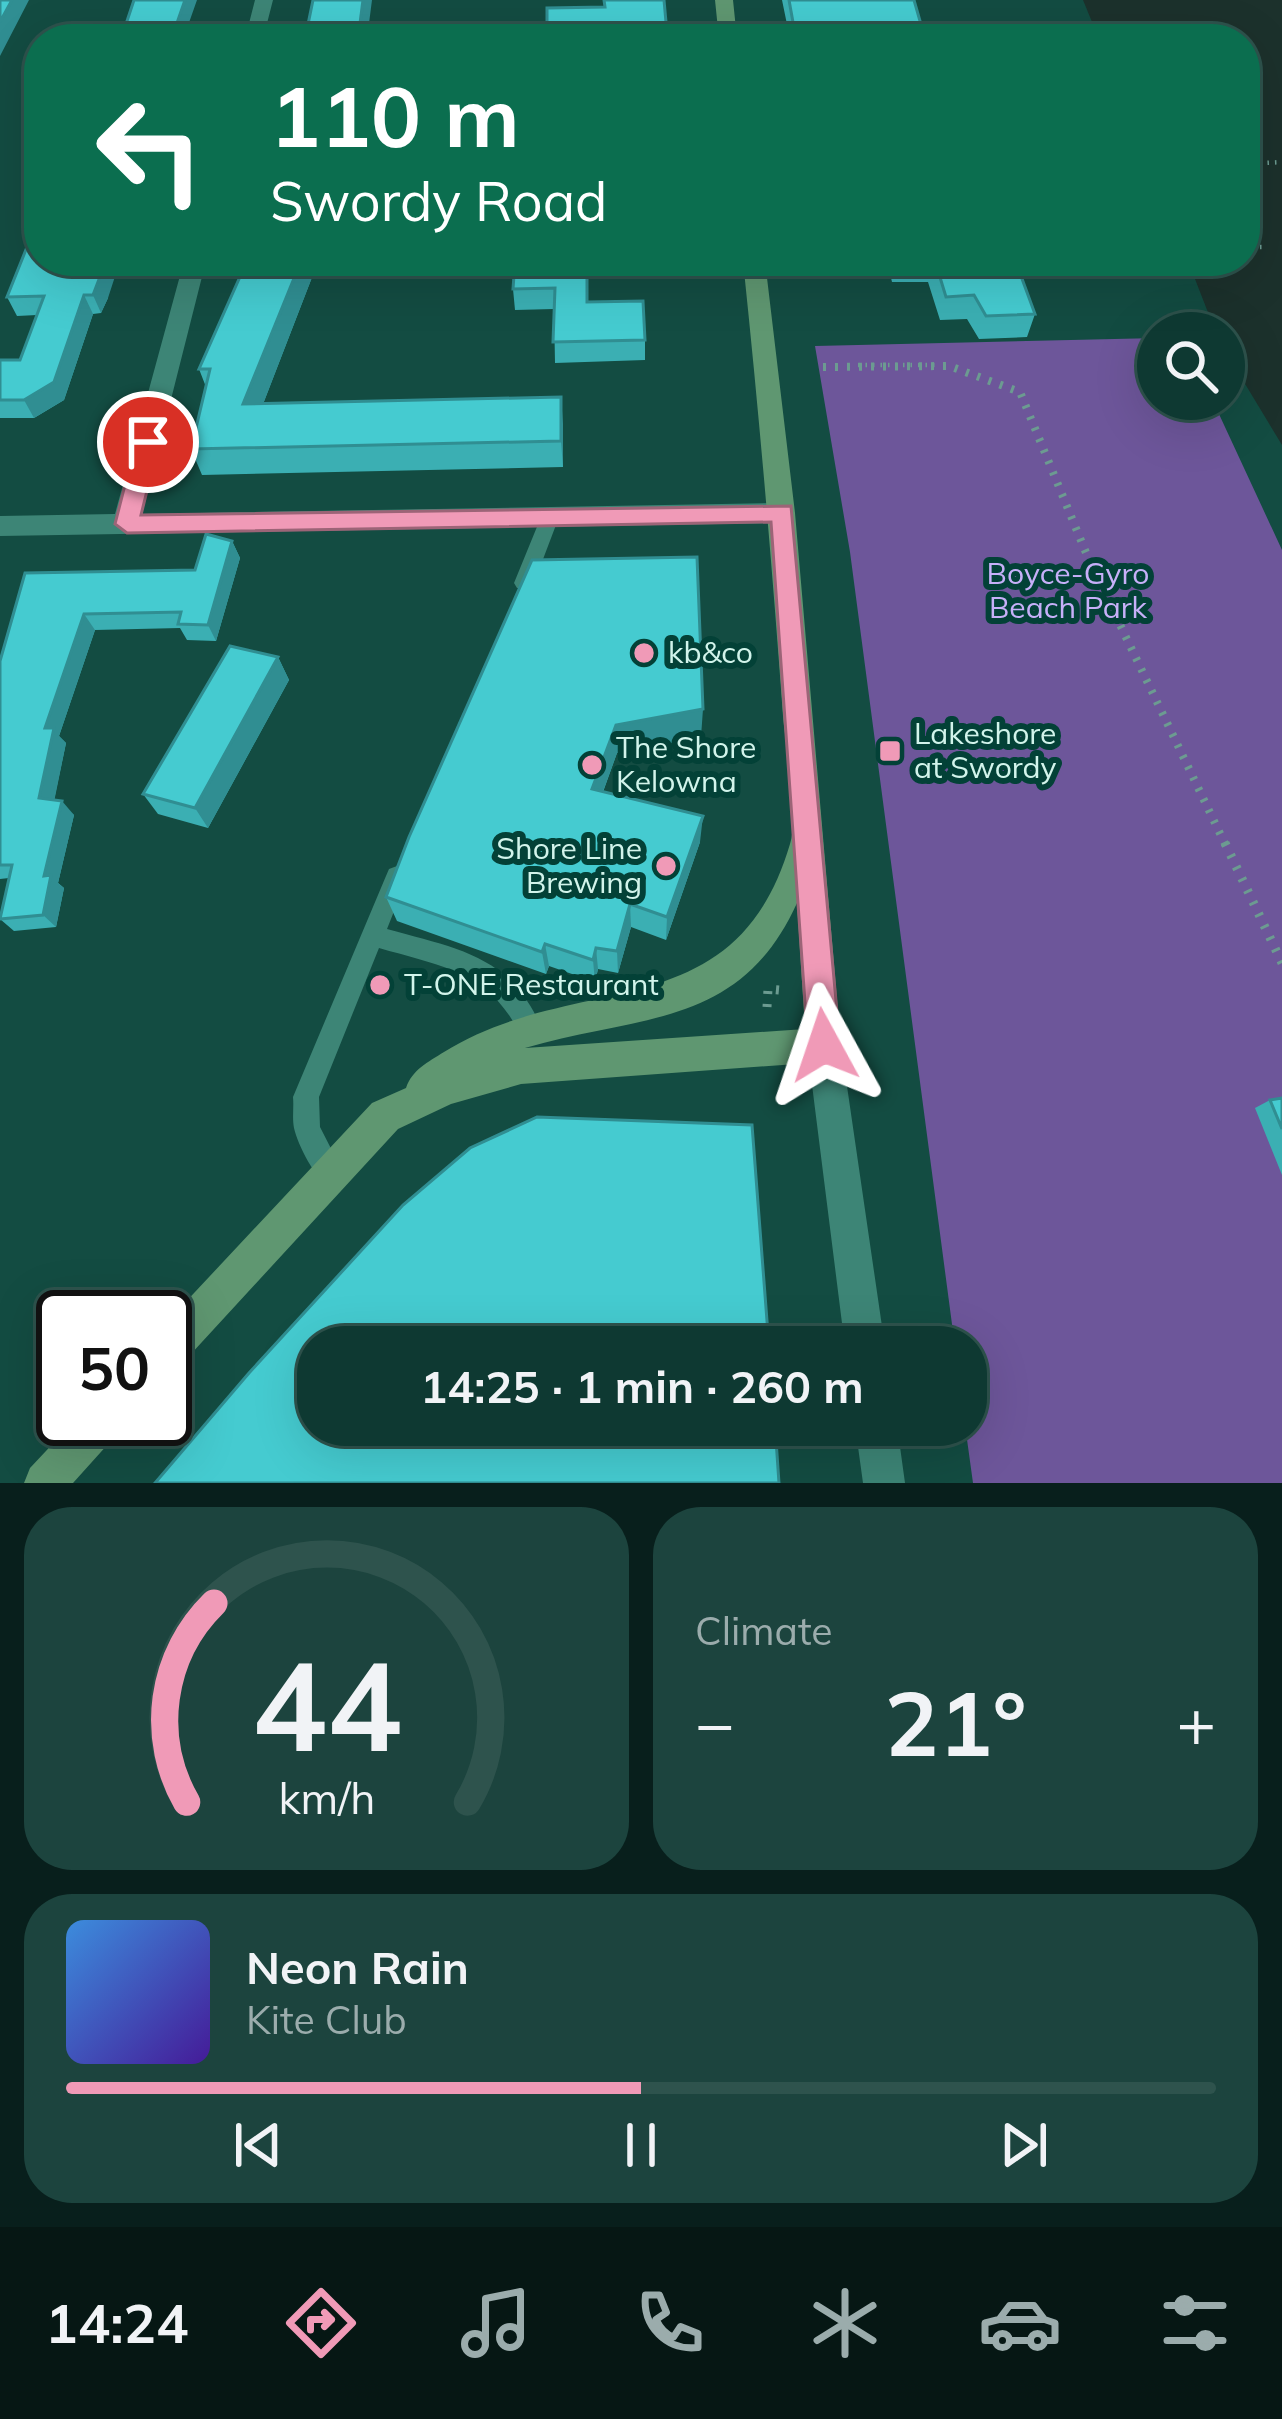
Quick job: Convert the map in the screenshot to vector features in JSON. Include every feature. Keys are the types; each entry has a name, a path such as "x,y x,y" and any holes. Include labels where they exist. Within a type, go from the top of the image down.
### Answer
{"main road":[{"path":"385,1116 447,1087 521,1066 824,1045 782,513 756,276"},
{"path":"192,1324 385,1116 458,1060 530,1029 685,990 738,964 773,916 808,839"},
{"path":"45,1483 79,1446"}],"street":[{"path":"127,524 191,276"},
{"path":"0,526 782,513"},
{"path":"824,1045 862,1326"},
{"path":"879,1446 884,1483"}],"lane":[{"path":"518,598 550,517"},
{"path":"331,1174 307,1129 306,1097 408,850"},
{"path":"371,935 490,973 524,1009 530,1029"}],"path":[{"path":"1260,247 1264,247"},
{"path":"824,367 944,361 997,377 1020,392 1089,560 1282,963"},
{"path":"766,1007 768,989 779,990"}],"green space":[{"name":"Boyce-Gyro Beach Park","path":"1137,338 1137,420 1222,420 1282,550 1282,1483 973,1483 968,1446 987,1446 987,1326 952,1326 850,552 815,346"}],"water":[{"path":"1083,0 1282,0 1282,445 1245,384 1245,312 1208,312 1194,276 1260,276 1260,24 1093,24"}],"building":[{"path":"0,0 12,0 0,22"},
{"path":"134,0 185,0 177,23 181,24 126,24"},
{"path":"313,0 363,0 360,24 308,24"},
{"path":"604,0 664,0 666,24 547,24 547,8 605,7"},
{"path":"789,0 914,0 921,24 793,24"},
{"path":"24,254 24,276 100,276 93,295 84,295 54,382 24,400 0,400 0,360 20,360 44,296 7,297"},
{"path":"240,276 295,276 243,404 561,397 561,441 191,449 210,369 199,369"},
{"path":"514,276 587,276 587,302 643,301 645,340 553,342 555,288 513,289"},
{"path":"940,276 1021,276 1035,314 986,316 974,295 946,297"},
{"path":"206,534 232,541 208,625 178,624 181,612 84,614 45,728 54,728 39,798 62,801 44,876 51,875 43,915 0,919 12,865 0,865 0,661 25,573 195,570"},
{"path":"697,557 703,709 616,725 592,789 703,816 667,917 630,904 617,951 596,948 593,960 545,944 542,952 386,897 532,560"},
{"path":"230,646 278,657 195,808 143,794"},
{"path":"1282,1098 1282,1129 1270,1100"},
{"path":"537,1117 752,1125 767,1326 297,1326 297,1446 776,1446 779,1483 155,1483 403,1205 470,1148"}],"place":[{"name":"kb&co","path":"644,653"},
{"name":"Lakeshore at Swordy","path":"890,751"},
{"name":"The Shore Kelowna","path":"592,765"},
{"name":"Shore Line Brewing","path":"666,866"},
{"name":"T-ONE Restaurant","path":"380,985"}],"route":[{"path":"148,442 127,524 782,513 824,1045"}]}
